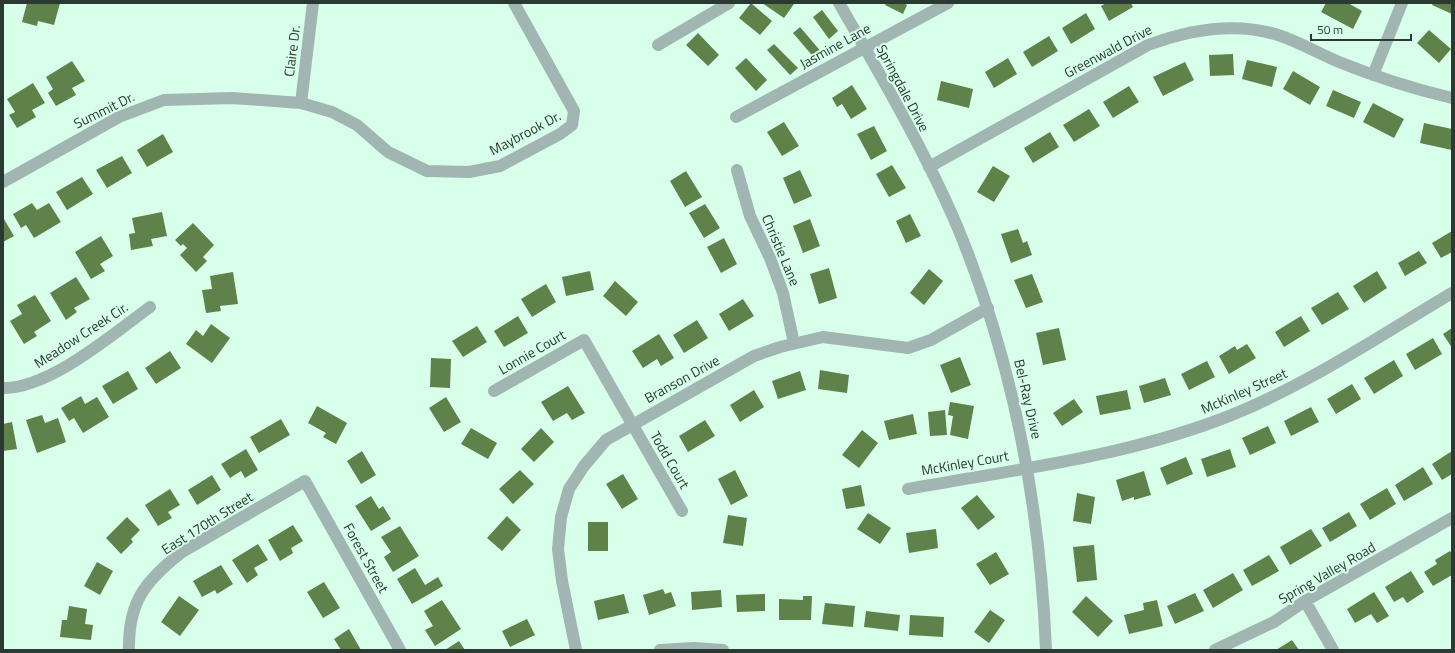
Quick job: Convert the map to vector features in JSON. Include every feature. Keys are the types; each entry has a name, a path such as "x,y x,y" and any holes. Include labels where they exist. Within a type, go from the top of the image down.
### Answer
{"street":[{"name":"Claire Dr.","path":"301,103 313,3"},
{"name":"Maybrook Dr.","path":"301,103 332,112 357,125 388,152 427,171 469,172 500,166 560,134 572,125 574,111 514,3"},
{"path":"658,45 730,3"},
{"name":"Springdale Drive","path":"839,3 929,167"},
{"name":"Jasmine Lane","path":"736,117 948,3"},
{"path":"1374,75 1402,3"},
{"name":"Greenwald Drive","path":"929,167 1148,45 1175,35 1200,30 1222,28 1247,29 1272,34 1374,75 1452,98"},
{"name":"Summit Dr.","path":"3,182 119,116 164,100 232,98 301,103"},
{"name":"Bel-Ray Drive","path":"929,167 956,224 988,308 1009,381 1028,467 1039,546 1044,596 1046,650"},
{"name":"Christie Lane","path":"737,170 750,216 770,258 783,293 794,343"},
{"name":"McKinley Street","path":"1028,467 1078,460 1129,449 1168,438 1225,418 1302,382 1452,293"},
{"name":"Meadow Creek Cir.","path":"3,388 41,380 64,368 150,307"},
{"name":"Branson Drive","path":"576,650 562,581 558,549 561,517 570,489 584,466 606,440 754,356 794,343 823,337 908,348 931,340 988,308"},
{"name":"Lonnie Court","path":"494,391 584,340 632,425"},
{"name":"Todd Court","path":"632,425 682,511"},
{"name":"McKinley Court","path":"908,489 1028,467"},
{"name":"East 170th Street","path":"129,650 131,614 139,597 151,580 166,565 182,552 305,481"},
{"name":"Forest Street","path":"305,481 400,650"},
{"name":"Spring Valley Road","path":"1215,650 1274,622 1305,602 1452,518"},
{"path":"1305,602 1333,650"},
{"path":"660,650 694,648 724,650"}],"building":[{"path":"27,3 60,3 54,25 38,21 37,26 22,22"},
{"path":"751,3 772,21 760,35 739,18"},
{"path":"762,3 793,3 794,4 784,18"},
{"path":"886,3 903,3 907,5 903,14 885,5"},
{"path":"1106,3 1131,3 1133,7 1109,21 1101,6"},
{"path":"1326,3 1348,3 1362,11 1353,29 1321,12"},
{"path":"1433,3 1452,3 1452,14 1432,5"},
{"path":"822,10 838,31 829,39 813,17"},
{"path":"1086,13 1095,29 1071,44 1062,28"},
{"path":"800,27 823,54 816,60 793,33"},
{"path":"1429,30 1451,49 1439,63 1417,43"},
{"path":"698,33 719,55 708,66 686,45"},
{"path":"1049,36 1058,51 1032,67 1023,52"},
{"path":"774,44 798,68 790,75 767,50"},
{"path":"1233,54 1234,75 1210,76 1209,55"},
{"path":"746,58 767,80 756,91 735,68"},
{"path":"1008,58 1017,74 994,88 985,72"},
{"path":"1247,60 1277,67 1272,87 1242,79"},
{"path":"72,61 85,81 72,88 76,95 56,106 48,93 53,89 46,77"},
{"path":"1185,62 1194,80 1163,96 1153,77"},
{"path":"1293,71 1320,87 1310,105 1283,89"},
{"path":"941,81 973,89 969,108 937,100"},
{"path":"33,83 45,103 32,110 36,117 17,128 9,115 15,112 7,99"},
{"path":"852,85 867,109 851,119 842,104 837,107 832,98"},
{"path":"1129,86 1139,102 1113,118 1103,102"},
{"path":"1333,90 1361,102 1354,118 1326,106"},
{"path":"1373,103 1404,119 1394,138 1363,122"},
{"path":"1089,109 1100,126 1074,142 1063,125"},
{"path":"784,122 799,146 782,156 767,132"},
{"path":"1424,123 1452,129 1452,150 1420,143"},
{"path":"874,126 887,151 871,160 857,134"},
{"path":"1050,132 1059,147 1033,163 1024,148"},
{"path":"163,134 173,152 147,167 137,150"},
{"path":"122,156 132,173 107,188 96,170"},
{"path":"892,165 906,188 889,197 876,174"},
{"path":"993,166 1010,176 994,202 977,192"},
{"path":"800,170 812,196 794,204 783,178"},
{"path":"686,171 702,197 685,207 670,181"},
{"path":"82,177 93,194 67,210 56,192"},
{"path":"32,203 37,210 49,203 61,222 34,238 26,225 21,228 13,214"},
{"path":"705,204 720,228 704,238 689,213"},
{"path":"162,212 167,236 151,239 153,246 131,250 129,234 135,233 132,218"},
{"path":"910,214 921,236 906,243 896,221"},
{"path":"4,219 14,236 3,242 3,220"},
{"path":"810,219 820,246 803,253 793,226"},
{"path":"193,223 214,245 203,257 207,261 196,272 180,255 187,248 183,244 181,246 175,240"},
{"path":"1018,229 1023,243 1027,241 1032,255 1011,263 1001,234"},
{"path":"1452,231 1452,252 1441,258 1432,243"},
{"path":"101,236 113,256 100,264 105,271 91,279 75,252"},
{"path":"724,238 737,264 721,273 707,247"},
{"path":"1419,251 1427,263 1405,276 1398,263"},
{"path":"829,268 837,298 819,304 810,274"},
{"path":"929,269 943,281 924,305 910,293"},
{"path":"590,271 594,290 566,296 562,277"},
{"path":"1377,271 1387,288 1364,303 1353,286"},
{"path":"233,272 238,304 220,306 221,311 206,313 202,290 212,289 210,276"},
{"path":"1032,274 1043,302 1026,308 1014,280"},
{"path":"76,277 90,299 74,308 77,312 66,320 50,293"},
{"path":"615,281 638,302 626,316 603,296"},
{"path":"546,284 556,302 532,317 521,299"},
{"path":"1338,292 1349,309 1322,325 1311,308"},
{"path":"35,295 51,321 34,332 37,336 24,344 10,321 22,314 17,305"},
{"path":"743,299 754,316 729,331 719,314"},
{"path":"518,316 528,333 504,347 494,331"},
{"path":"1301,316 1310,331 1284,347 1275,332"},
{"path":"697,320 708,338 684,353 673,335"},
{"path":"211,324 230,338 212,363 186,344 196,330 203,336"},
{"path":"477,326 487,342 463,357 452,341"},
{"path":"1059,328 1066,360 1043,365 1036,333"},
{"path":"1452,328 1452,348 1443,334"},
{"path":"659,334 674,358 661,366 657,359 643,368 632,351"},
{"path":"1433,338 1442,354 1415,370 1406,354"},
{"path":"1247,344 1256,358 1229,374 1219,356 1235,346 1237,350"},
{"path":"170,351 181,368 156,384 145,368"},
{"path":"960,357 971,385 951,393 940,365"},
{"path":"431,358 451,359 450,388 430,387"},
{"path":"1394,360 1403,376 1374,394 1364,378"},
{"path":"1207,361 1215,377 1189,390 1181,374"},
{"path":"820,370 849,375 847,393 818,389"},
{"path":"128,371 138,389 113,404 102,386"},
{"path":"800,371 806,390 778,399 772,381"},
{"path":"1165,378 1171,395 1144,403 1139,386"},
{"path":"1352,384 1361,399 1336,414 1327,399"},
{"path":"568,386 585,413 572,420 567,413 553,421 541,402"},
{"path":"754,390 764,407 740,422 730,405"},
{"path":"1127,390 1131,409 1100,415 1096,396"},
{"path":"81,396 85,404 97,397 109,417 83,433 74,418 69,421 61,408"},
{"path":"446,397 461,422 444,432 429,408"},
{"path":"1074,399 1083,412 1062,426 1053,413"},
{"path":"950,402 974,406 968,439 950,435 953,416 948,415"},
{"path":"317,406 347,423 336,444 323,437 326,433 308,423"},
{"path":"1311,407 1319,422 1291,436 1284,421"},
{"path":"945,410 947,435 930,436 928,412"},
{"path":"913,414 917,434 889,440 884,421"},
{"path":"42,415 45,423 58,418 66,442 37,453 26,420"},
{"path":"281,419 290,435 259,453 250,437"},
{"path":"705,420 715,436 688,452 679,436"},
{"path":"12,422 17,449 3,451 3,424"},
{"path":"1268,426 1276,443 1250,455 1242,438"},
{"path":"471,428 497,443 488,459 461,444"},
{"path":"541,428 554,442 534,462 521,449"},
{"path":"862,430 878,443 859,468 842,455"},
{"path":"246,449 258,470 245,478 241,471 230,478 221,464"},
{"path":"1230,449 1236,467 1207,477 1201,459"},
{"path":"362,451 376,475 361,484 347,461"},
{"path":"1452,451 1452,474 1442,480 1432,464"},
{"path":"1186,457 1193,474 1167,485 1160,468"},
{"path":"1423,467 1433,484 1404,501 1395,485"},
{"path":"520,470 534,484 513,504 499,489"},
{"path":"735,470 748,496 731,505 718,479"},
{"path":"1144,471 1151,495 1134,500 1134,497 1122,501 1116,480"},
{"path":"623,474 638,499 622,509 606,484"},
{"path":"212,475 221,490 197,505 188,490"},
{"path":"861,485 865,506 846,509 842,489"},
{"path":"1387,488 1396,504 1370,520 1360,504"},
{"path":"170,489 180,505 168,512 172,518 158,526 145,505"},
{"path":"1077,493 1095,497 1091,524 1073,521"},
{"path":"977,495 995,517 978,530 961,508"},
{"path":"371,496 379,509 383,506 391,519 371,531 355,506"},
{"path":"1349,512 1357,526 1330,542 1322,528"},
{"path":"868,513 891,528 880,544 857,529"},
{"path":"728,515 747,518 743,546 723,543"},
{"path":"507,516 521,530 502,551 487,538"},
{"path":"127,517 140,530 131,539 133,542 121,554 106,538"},
{"path":"588,522 608,522 608,551 588,551"},
{"path":"293,525 303,541 291,548 293,553 280,561 268,540"},
{"path":"400,526 419,556 393,572 384,557 391,552 381,537"},
{"path":"936,529 938,548 909,553 906,533"},
{"path":"1311,529 1322,546 1290,565 1280,547"},
{"path":"258,544 268,560 254,568 258,575 247,583 232,560"},
{"path":"1094,545 1097,580 1077,582 1073,547"},
{"path":"1450,551 1452,554 1452,575 1433,586 1424,572 1437,564 1435,560"},
{"path":"996,552 1009,574 990,585 976,564"},
{"path":"1269,555 1279,571 1252,586 1243,570"},
{"path":"97,562 113,571 100,595 84,586"},
{"path":"221,565 233,584 217,594 215,590 202,597 193,581"},
{"path":"415,568 425,585 438,577 443,586 412,604 397,579"},
{"path":"1411,571 1424,592 1407,603 1403,597 1394,602 1385,587"},
{"path":"1233,573 1243,590 1213,608 1203,590"},
{"path":"324,582 340,608 323,618 307,592"},
{"path":"663,589 665,594 671,592 676,606 649,615 643,595"},
{"path":"721,590 722,607 692,610 691,592"},
{"path":"1374,592 1389,616 1377,623 1371,614 1355,623 1347,609"},
{"path":"1195,593 1204,611 1175,624 1167,606"},
{"path":"624,594 629,613 598,620 594,601"},
{"path":"765,594 765,611 737,612 736,595"},
{"path":"179,596 199,610 180,636 161,622"},
{"path":"803,596 812,596 811,620 779,620 779,599 803,600"},
{"path":"1086,596 1113,621 1098,637 1072,612"},
{"path":"442,600 461,629 435,646 425,630 433,626 424,611"},
{"path":"1157,600 1163,626 1129,634 1124,615 1144,610 1143,603"},
{"path":"825,603 855,606 853,627 822,624"},
{"path":"69,606 87,609 85,624 93,625 91,640 60,637 62,620 67,620"},
{"path":"990,610 1005,620 989,643 974,632"},
{"path":"866,611 900,615 898,631 864,627"},
{"path":"910,615 944,617 943,637 909,635"},
{"path":"527,619 535,635 510,647 502,631"},
{"path":"349,629 361,650 341,650 334,639"},
{"path":"1292,640 1299,650 1276,650"},
{"path":"459,641 465,650 445,650"}]}
